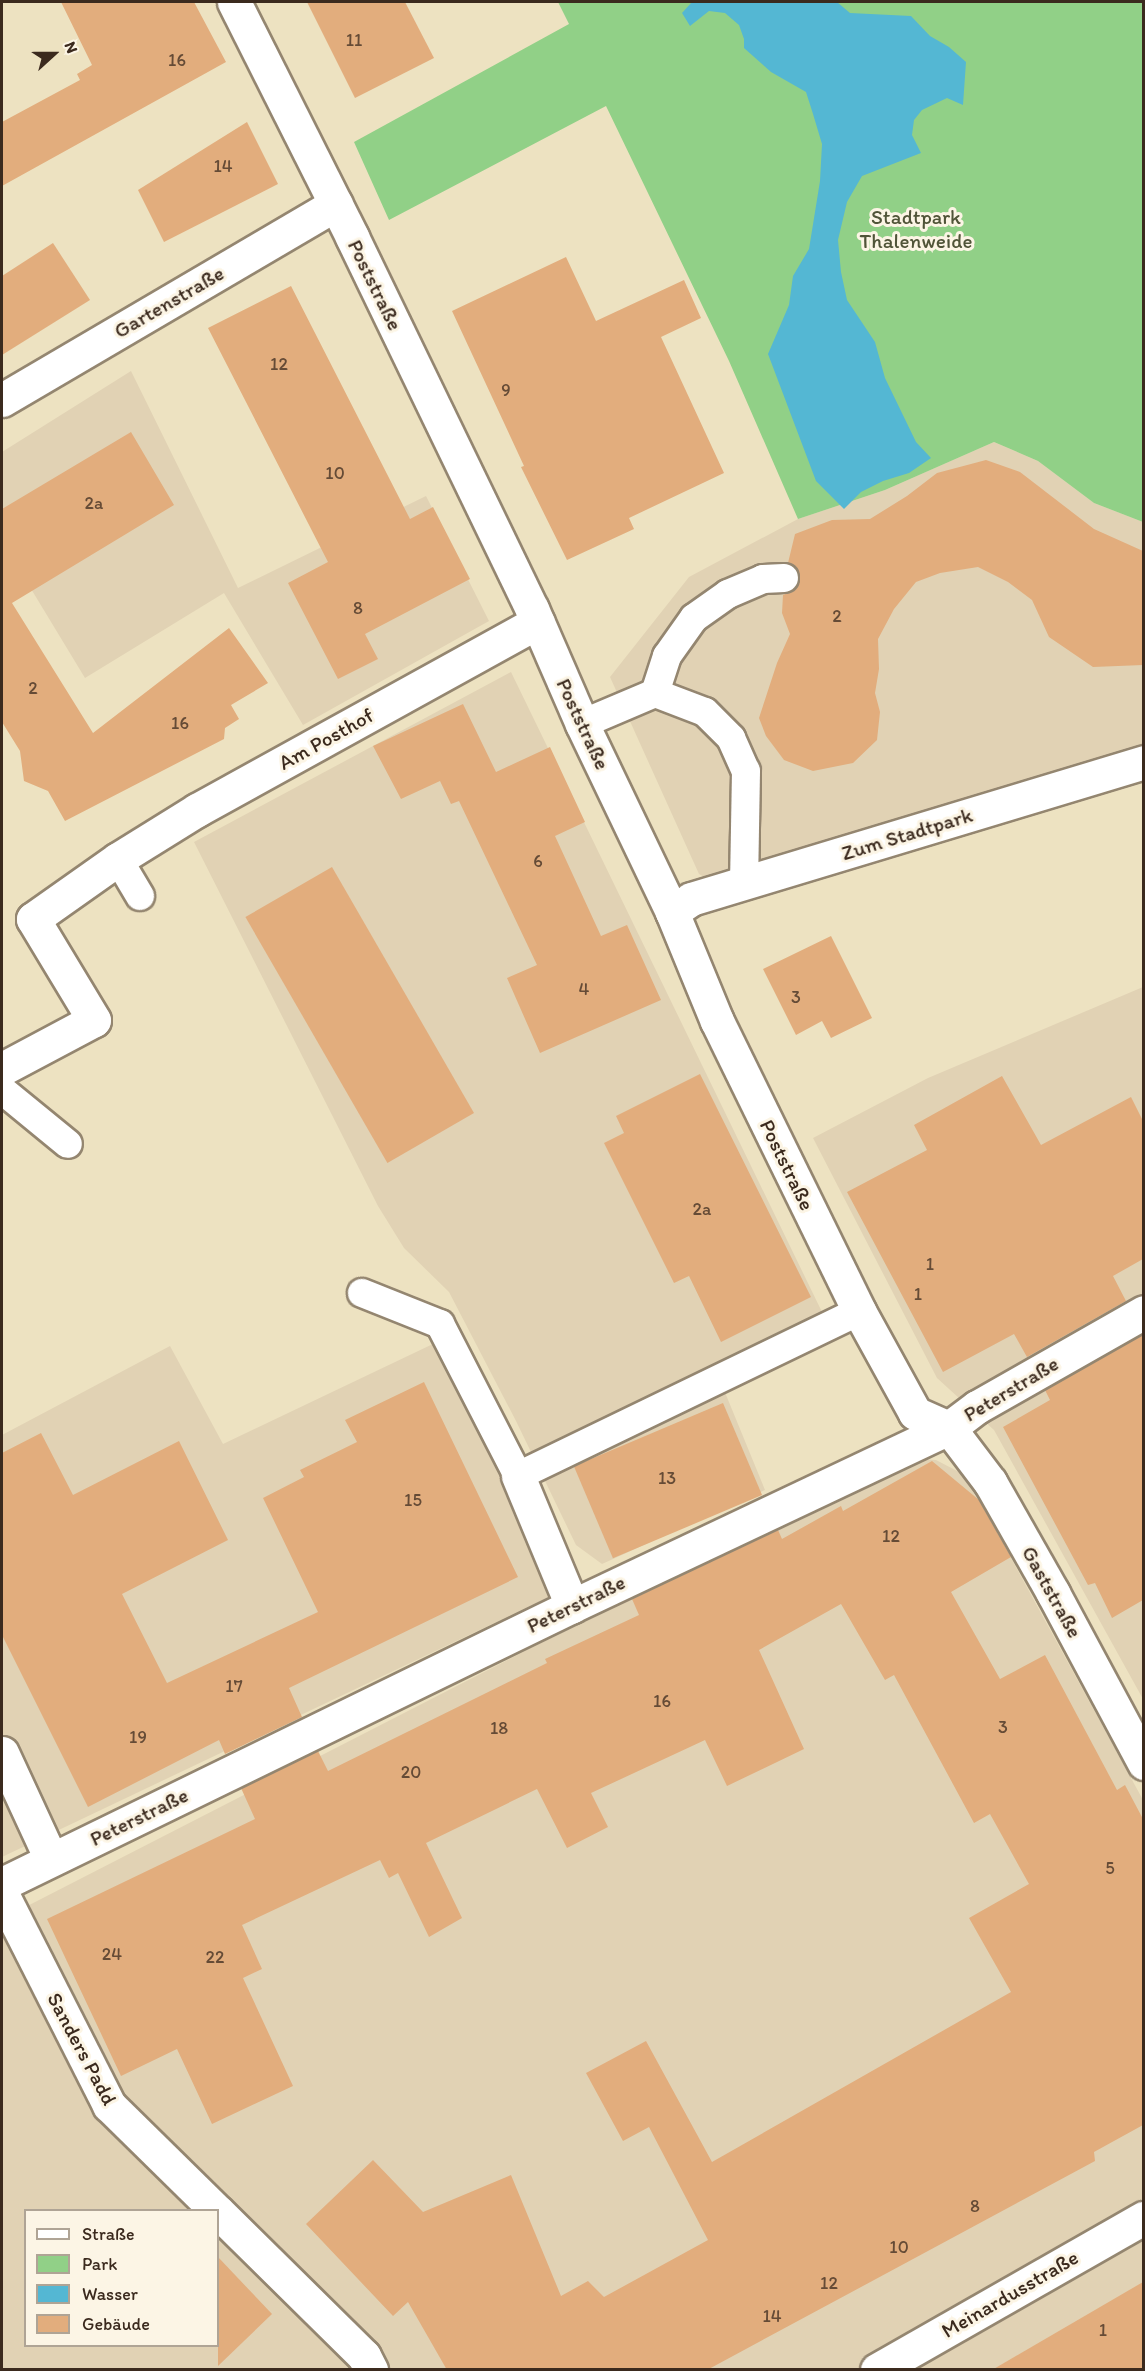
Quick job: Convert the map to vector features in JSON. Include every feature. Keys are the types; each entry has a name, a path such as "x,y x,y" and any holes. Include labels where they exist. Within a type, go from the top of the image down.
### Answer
{"street":[{"name":"Poststraße","path":"234,2 336,204 537,622 582,724 672,912 717,1021 859,1311 915,1413 949,1428"},
{"name":"Gartenstraße","path":"2,400 336,204"},
{"name":"Am Posthof","path":"2,1069 94,1020 33,920 118,859 197,810 537,622"},
{"name":"Zum Stadtpark","path":"672,912 691,899 1143,762"},
{"name":"Peterstraße","path":"2,1884 572,1606 949,1428 976,1407 1143,1312"},
{"name":"Gaststraße","path":"949,1428 990,1482 1053,1593 1143,1763"},
{"path":"518,1476 572,1606"},
{"path":"2,1755 51,1859"},
{"name":"Sanders Padd","path":"2,1893 109,2105 215,2209"},
{"name":"Sanders Padd","path":"219,2213 364,2356 371,2370"},
{"name":"Meinardusstraße","path":"877,2370 1143,2217"}],"lane":[{"path":"655,693 667,656 694,618 728,594 763,579 784,578"},
{"path":"582,724 605,712 655,693 705,712 731,738 746,771 744,883"},
{"path":"118,859 140,896"},
{"path":"2,1090 68,1144"},
{"path":"362,1293 440,1324 518,1476 859,1311"}],"shaded area":[{"path":"131,371 238,588 426,496 489,621 303,725 224,593 85,678 2,541 2,452"},
{"path":"994,442 1038,461 1094,503 1143,522 1143,747 717,884 699,874 610,677 689,577 798,519 885,490"},
{"path":"511,672 822,1312 715,1368 765,1490 602,1564 576,1545 516,1421 449,1292 404,1248 378,1206 194,842"},
{"path":"1143,987 1143,1699 994,1430 937,1378 813,1138 928,1078"},
{"path":"435,1343 508,1480 555,1594 2,1857 2,1435 170,1346 223,1444"},
{"path":"915,1459 936,1460 961,1473 976,1494 1143,1800 1143,2296 1136,2290 1143,2303 1143,2369 2,2370 2,1919 529,1649"}],"green space":[{"name":"Stadtpark Thalenweide","path":"558,2 1143,2 1143,522 1094,503 1038,461 994,442 885,490 798,519 729,361 606,106 389,220 354,142 569,24"}],"water":[{"path":"692,2 837,2 850,13 911,16 930,36 949,47 966,62 963,105 947,98 922,110 914,120 912,135 921,153 862,176 847,202 838,240 847,300 875,342 885,378 916,442 931,458 909,473 883,481 861,492 844,509 816,481 768,354 789,305 793,276 809,249 820,181 822,144 806,92 771,72 744,48 744,39 739,25 725,13 709,11 690,26 682,13"}],"building":[{"path":"61,2 194,2 226,62 2,186 2,122 80,80 77,74 92,65"},
{"path":"307,2 405,2 434,58 355,98"},
{"path":"247,122 278,184 164,242 138,190"},
{"path":"53,243 90,300 2,355 2,276"},
{"path":"566,257 596,321 684,280 701,318 661,337 724,473 629,518 634,529 567,560 521,467 524,466 452,311"},
{"path":"291,286 410,519 433,507 470,579 365,634 378,659 338,679 288,583 328,562 208,328"},
{"path":"131,432 174,505 12,603 93,733 229,628 268,683 231,705 239,719 225,728 224,739 65,821 48,791 24,781 20,751 2,722 2,509"},
{"path":"986,460 1020,472 1094,529 1143,551 1143,665 1093,667 1049,637 1032,600 1008,582 978,567 940,573 916,582 894,609 878,639 879,669 875,693 880,712 877,740 853,763 813,771 784,760 766,736 759,718 777,663 790,634 782,613 783,595 793,591 800,578 798,569 788,563 795,534 832,520 870,519 907,496 937,473"},
{"path":"463,704 496,772 550,747 585,822 555,836 601,936 627,925 661,1000 540,1053 507,978 537,965 459,801 451,804 440,781 401,799 373,746"},
{"path":"332,867 474,1113 387,1163 245,917"},
{"path":"831,936 872,1018 831,1038 822,1021 796,1035 763,969"},
{"path":"700,1074 811,1297 721,1342 689,1276 674,1283 604,1143 624,1133 616,1116"},
{"path":"1002,1076 1041,1145 1131,1097 1143,1121 1143,1259 1113,1276 1126,1301 1027,1357 1014,1334 943,1372 847,1192 927,1150 914,1125"},
{"path":"1143,1334 1143,1600 1112,1618 1095,1583 1088,1585 1003,1427 1050,1400 1045,1390"},
{"path":"424,1382 518,1577 289,1688 302,1717 225,1754 219,1740 88,1807 2,1635 2,1453 41,1433 73,1495 179,1441 228,1540 122,1594 167,1683 318,1612 263,1498 304,1477 300,1470 357,1442 345,1420"},
{"path":"723,1403 762,1495 613,1558 574,1466"},
{"path":"932,1461 979,1500 1011,1557 951,1592 1000,1679 1045,1655 1117,1790 1125,1785 1143,1819 1143,2125 1094,2152 1095,2161 707,2370 447,2370 408,2302 393,2316 306,2224 373,2160 423,2212 511,2175 561,2296 588,2281 604,2297 708,2240 649,2127 623,2141 586,2073 646,2041 712,2162 1011,1992 969,1918 1029,1884 990,1814 974,1823 894,1675 885,1680 841,1604 759,1650 804,1749 727,1786 705,1740 591,1793 608,1827 567,1848 537,1789 426,1843 462,1918 429,1937 398,1873 389,1878 380,1860 242,1925 262,1969 243,1978 293,2086 212,2124 177,2049 121,2076 47,1919 255,1819 241,1788 318,1751 328,1771 547,1663 545,1659 639,1615 632,1599 778,1530 782,1539 841,1506 843,1511"},
{"path":"219,2258 272,2314 218,2366 219,2347"},
{"path":"1143,2282 1143,2370 992,2370"}]}
